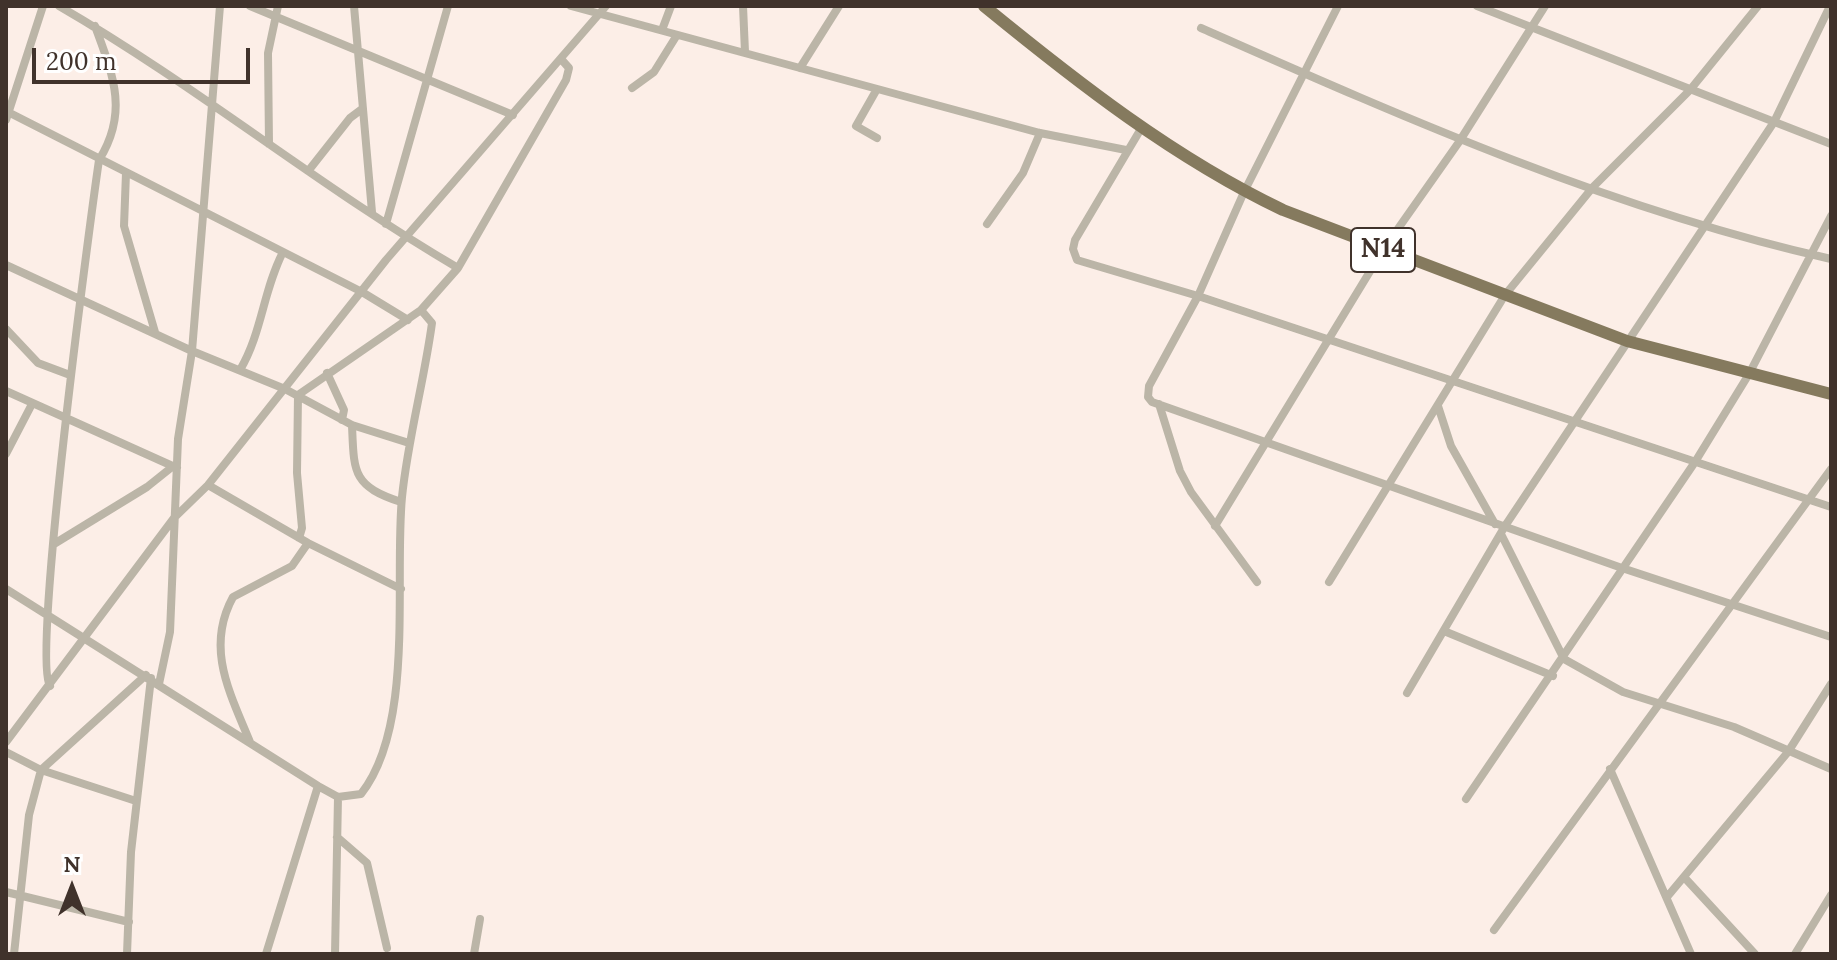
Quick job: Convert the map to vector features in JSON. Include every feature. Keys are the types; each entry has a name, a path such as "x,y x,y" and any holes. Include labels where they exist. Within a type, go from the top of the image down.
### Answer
{"highway":[{"name":"N14","path":"984,6 1083,87 1244,192 1383,250 1627,341 1831,394"}],"street":[{"path":"43,6 7,114 362,292 408,320"},
{"path":"59,6 95,26 212,104 406,238 458,268"},
{"path":"159,684 170,632 175,467 192,351 220,6"},
{"path":"250,6 513,115"},
{"path":"269,144 268,53 278,6"},
{"path":"354,6 372,212"},
{"path":"386,224 448,6"},
{"path":"571,6 1040,133 1126,150"},
{"path":"6,742 86,640 174,518 208,485 406,238 606,6"},
{"path":"662,30 671,6"},
{"path":"743,6 745,52"},
{"path":"800,68 839,6"},
{"path":"1338,6 1244,192 1198,296 1149,386 1148,397 1159,404 1501,528 1831,637"},
{"path":"1477,6 1831,144"},
{"path":"1215,526 1383,250 1459,142 1545,6"},
{"path":"1329,582 1505,295 1593,187 1690,90 1758,6"},
{"path":"1407,693 1501,528 1707,227 1774,122 1829,17 1830,6"},
{"path":"50,686 44,673 48,617 78,298 99,160 114,131 115,86 95,26"},
{"path":"1201,28 1459,142 1707,227 1831,259"},
{"path":"632,88 654,72 677,35"},
{"path":"298,395 421,310 458,268 566,80 569,68 561,59"},
{"path":"877,89 856,126 877,138"},
{"path":"309,170 353,114 362,109"},
{"path":"1142,127 1075,240 1077,260 1330,339 1831,507"},
{"path":"987,224 1023,173 1040,133"},
{"path":"126,173 124,226 155,332"},
{"path":"1466,799 1553,676 1695,462 1749,374 1831,216"},
{"path":"240,370 256,342 268,285 283,252"},
{"path":"6,265 192,351 298,395 352,425 409,443"},
{"path":"6,589 318,786 338,797 361,794 382,758 390,724 401,589 401,502 432,323 421,310"},
{"path":"6,329 38,363 70,375"},
{"path":"327,373 342,404 342,420"},
{"path":"6,391 175,467"},
{"path":"298,395 297,473 302,528 299,538"},
{"path":"6,454 32,404"},
{"path":"1159,404 1180,471 1215,526 1257,582"},
{"path":"1438,406 1451,446 1501,528 1564,659 1623,692 1655,705 1734,727 1831,769"},
{"path":"352,425 355,474 368,488 401,502"},
{"path":"54,544 175,467"},
{"path":"1494,930 1655,705 1811,500 1831,469"},
{"path":"208,485 308,543 401,589"},
{"path":"250,743 225,682 218,649 221,628 233,597 292,566 308,543"},
{"path":"1444,631 1553,676"},
{"path":"14,954 29,815 41,770 148,676"},
{"path":"127,954 136,801 148,676"},
{"path":"1667,897 1788,752 1831,684"},
{"path":"6,752 41,770 136,801"},
{"path":"1610,769 1691,954"},
{"path":"266,954 318,786"},
{"path":"335,954 338,797"},
{"path":"337,837 367,863 387,948"},
{"path":"1684,877 1755,954"},
{"path":"6,892 129,922"},
{"path":"1795,954 1831,895"},
{"path":"474,954 480,919"}]}
